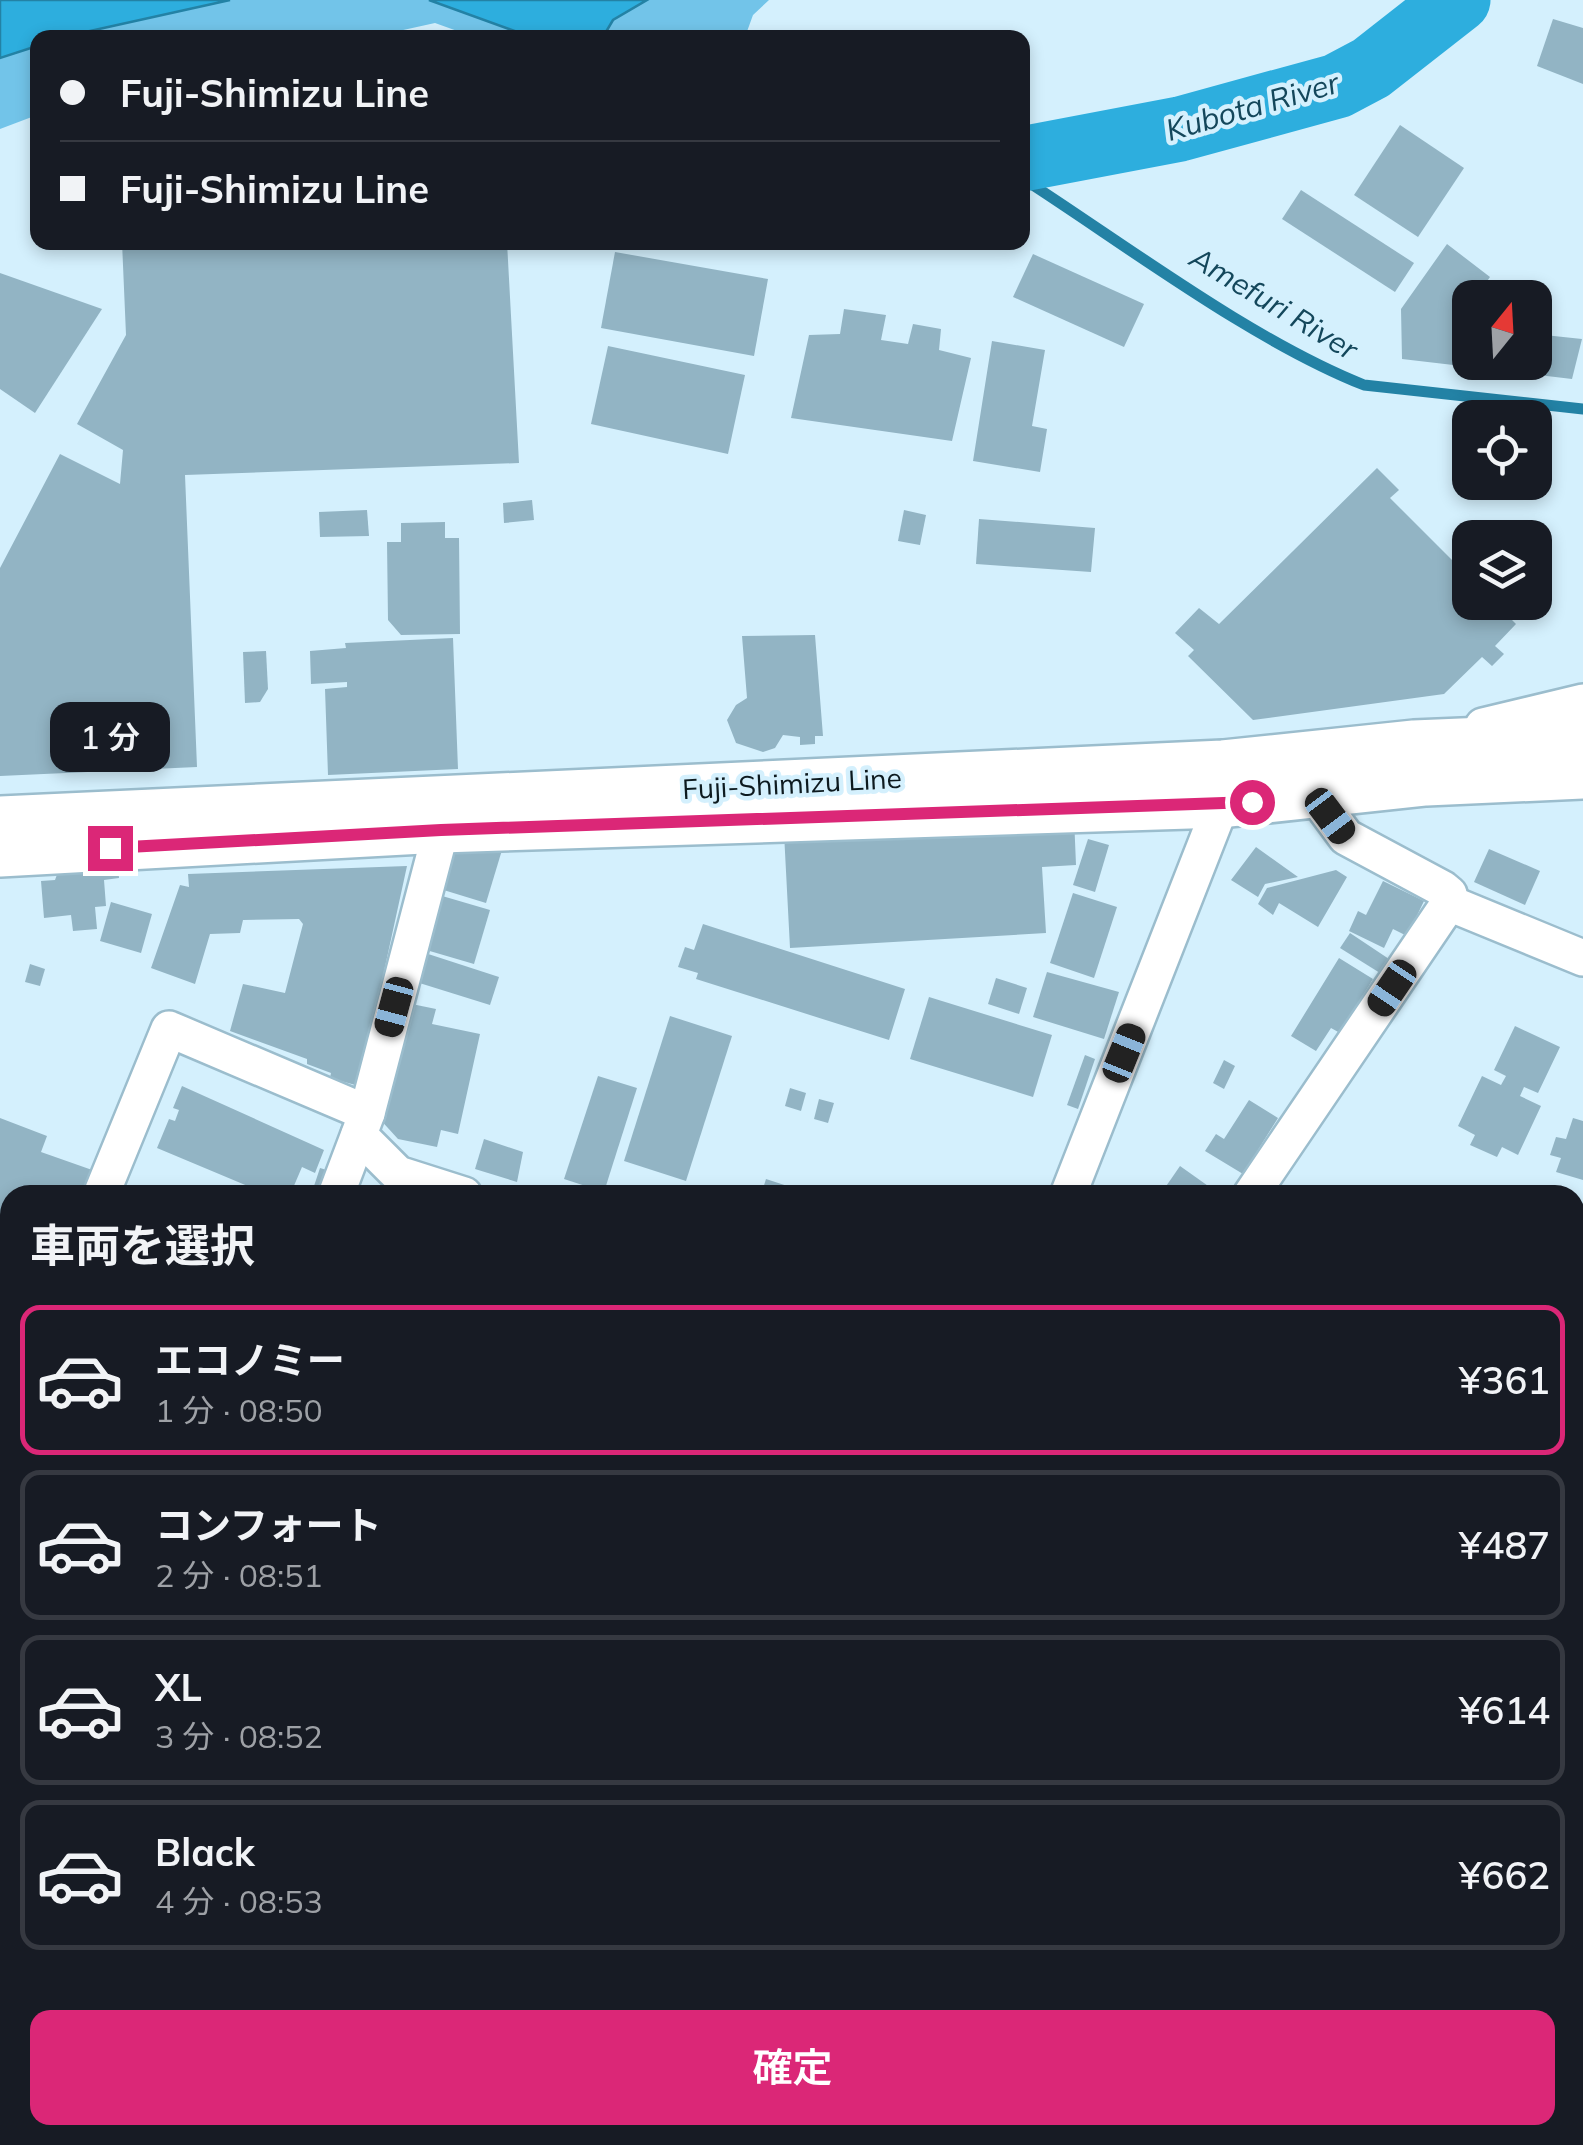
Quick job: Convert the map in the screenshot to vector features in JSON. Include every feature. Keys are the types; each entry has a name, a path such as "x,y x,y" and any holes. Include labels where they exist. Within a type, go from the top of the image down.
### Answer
{"main road":[{"name":"Fuji-Shimizu Line","path":"0,854 1222,784 1414,743 1583,736"},
{"name":"Fuji-Shimizu Line","path":"0,820 1222,784 1315,795 1583,776"}],"street":[{"path":"1375,789 1414,743 1583,702"},
{"path":"1072,1185 1222,784"},
{"path":"1258,1185 1449,902 1449,894 1443,889 1346,836 1315,795"},
{"path":"340,1185 363,1124 441,830"},
{"path":"1449,902 1583,958"},
{"path":"105,1185 169,1029 363,1124 398,1174 433,1185"}],"shaded area":[{"path":"0,0 769,0 753,15 748,30 454,30 435,23 403,30 30,30 30,118 0,129"},
{"path":"0,0 230,0 95,30 30,30 30,48 0,58"},
{"path":"429,0 647,0 613,20 607,30 512,30"}],"building":[{"path":"1553,19 1583,28 1583,84 1537,66"},
{"path":"1400,125 1464,168 1418,237 1354,195"},
{"path":"1301,190 1414,263 1395,292 1282,219"},
{"path":"1447,244 1490,277 1452,280 1452,365 1402,359 1401,309"},
{"path":"122,250 507,250 519,463 185,475 197,767 0,776 0,568 60,454 120,484 123,450 77,424 126,335"},
{"path":"615,252 768,279 754,356 601,328"},
{"path":"1033,254 1144,304 1124,347 1013,297"},
{"path":"0,273 102,309 35,413 0,389"},
{"path":"844,309 886,315 881,340 908,344 913,324 941,329 939,350 971,358 952,441 791,418 809,335 840,334"},
{"path":"1552,336 1582,339 1572,379 1552,377"},
{"path":"992,341 1045,350 1032,426 1047,429 1040,472 973,461"},
{"path":"608,346 745,375 728,454 591,424"},
{"path":"1377,468 1399,490 1390,498 1452,560 1452,620 1512,620 1516,624 1495,646 1504,654 1492,666 1482,657 1444,694 1253,720 1188,656 1194,650 1175,633 1199,608 1219,624"},
{"path":"532,500 534,520 504,523 503,503"},
{"path":"367,510 369,536 320,537 319,512"},
{"path":"904,510 926,515 920,545 898,541"},
{"path":"979,519 1095,528 1091,572 976,564"},
{"path":"445,522 445,538 459,538 460,634 401,635 388,620 387,542 401,542 401,523"},
{"path":"815,635 823,736 815,736 815,744 800,745 800,737 783,735 775,748 763,752 736,743 727,720 736,705 747,698 742,636"},
{"path":"453,638 458,769 328,775 325,689 347,687 347,682 311,684 310,651 346,648 345,643"},
{"path":"266,651 268,689 260,702 245,703 243,652"},
{"path":"1074,817 1076,865 1042,867 1046,933 790,948 784,833"},
{"path":"1088,839 1109,845 1095,892 1073,885"},
{"path":"1256,847 1298,877 1265,884 1258,897 1231,880"},
{"path":"1489,849 1540,871 1525,905 1474,882"},
{"path":"502,850 486,903 437,888 448,854"},
{"path":"118,864 119,878 104,880 106,906 95,907 97,929 73,931 71,915 44,918 41,881 55,880 59,869"},
{"path":"407,866 359,1086 330,1078 331,1073 307,1064 307,1059 230,1031 243,984 285,993 303,924 299,919 243,920 240,933 210,934 195,984 151,968 180,885 189,887 188,874"},
{"path":"1336,870 1347,877 1318,927 1279,903 1273,915 1258,904 1267,888"},
{"path":"1383,881 1424,901 1407,936 1393,929 1384,948 1349,931 1358,911 1366,915"},
{"path":"432,893 490,910 474,964 416,947"},
{"path":"1073,893 1117,907 1094,978 1050,963"},
{"path":"111,902 152,914 141,953 100,941"},
{"path":"703,924 905,989 889,1040 696,979 698,973 678,967 685,947 694,950"},
{"path":"1350,933 1389,959 1380,973 1340,948"},
{"path":"422,952 499,977 490,1005 413,981"},
{"path":"1339,958 1373,979 1340,1033 1331,1028 1316,1051 1291,1036"},
{"path":"30,964 45,969 40,986 25,982"},
{"path":"1047,972 1119,992 1104,1039 1033,1017"},
{"path":"996,978 1027,988 1019,1014 988,1004"},
{"path":"929,997 1052,1035 1033,1097 910,1059"},
{"path":"402,1002 436,1009 432,1024 480,1034 458,1134 441,1130 437,1147 398,1139 377,1116"},
{"path":"670,1016 732,1036 686,1181 624,1161"},
{"path":"1515,1026 1560,1047 1538,1093 1524,1087 1520,1096 1541,1106 1518,1155 1502,1147 1497,1157 1470,1145 1475,1135 1458,1126 1482,1076 1501,1085 1506,1076 1494,1070"},
{"path":"1085,1055 1095,1059 1078,1109 1067,1105"},
{"path":"1224,1060 1235,1066 1224,1089 1213,1083"},
{"path":"598,1076 637,1088 606,1185 582,1185 564,1179"},
{"path":"182,1086 324,1150 315,1173 302,1167 294,1185 245,1185 157,1148 169,1119 175,1121 179,1110 173,1108"},
{"path":"790,1088 806,1093 801,1111 785,1106"},
{"path":"819,1099 834,1103 828,1123 814,1119"},
{"path":"1249,1100 1278,1118 1243,1174 1205,1151 1216,1134 1224,1139"},
{"path":"0,1118 47,1136 41,1152 95,1171 90,1185 0,1185"},
{"path":"1573,1118 1583,1121 1583,1180 1556,1172 1561,1158 1550,1155 1556,1137 1566,1139"},
{"path":"484,1139 523,1152 517,1182 475,1169"},
{"path":"1180,1166 1207,1185 1167,1185"},
{"path":"320,1168 330,1171 325,1185 314,1185"}],"waterway":[{"name":"Kubota River","path":"1030,157 1180,129 1337,86 1371,68 1458,0"},
{"name":"Amefuri River","path":"1030,183 1234,317 1321,366 1364,385 1583,409"}],"route":[{"path":"110,848 441,830 1252,802"}]}
